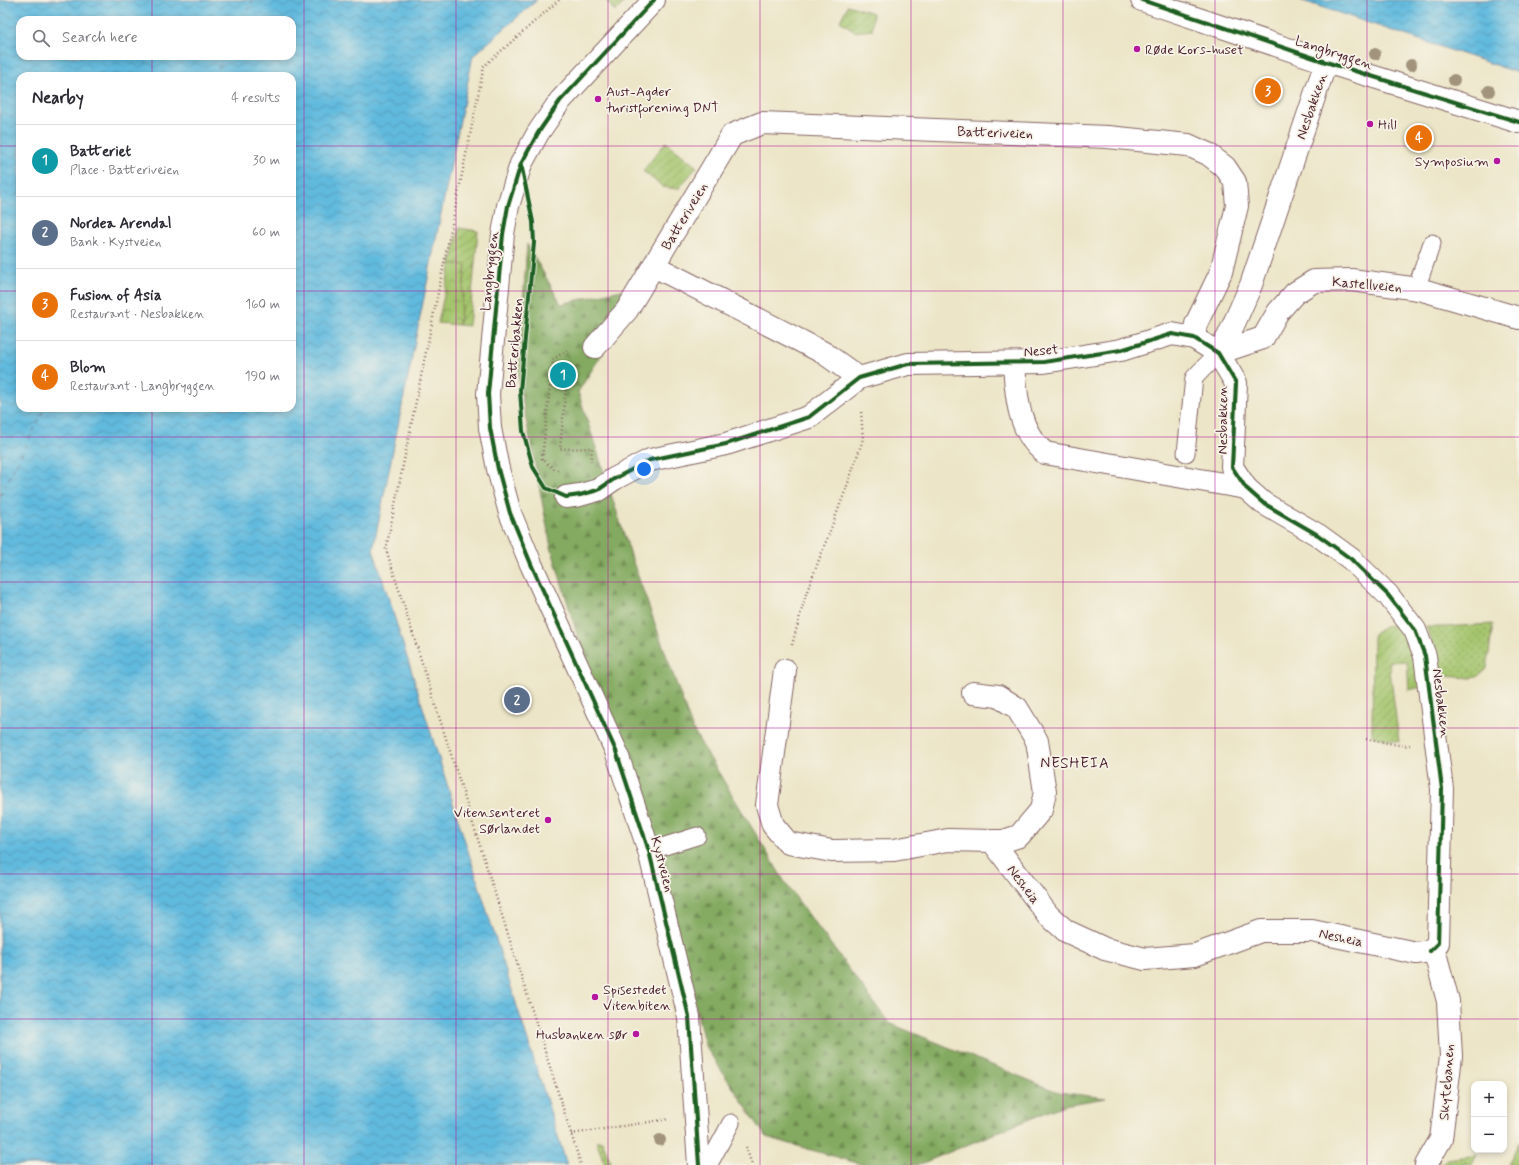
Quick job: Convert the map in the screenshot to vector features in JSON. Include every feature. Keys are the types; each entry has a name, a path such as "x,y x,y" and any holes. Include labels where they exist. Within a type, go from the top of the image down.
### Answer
{"street":[{"name":"Langbryggen","path":"531,564 510,513 498,469 490,428 488,394 503,234 508,206 522,164 538,133 560,101 654,0"},
{"name":"Langbryggen","path":"1142,0 1326,62 1519,122"},
{"name":"Nesbakken","path":"1326,62 1251,285 1228,337 1218,353 1236,383 1232,466 1246,488 1263,502 1318,535 1351,559 1388,595 1415,630 1425,656 1442,789 1438,943 1430,951"},
{"name":"Batteriveien","path":"595,347 627,310 732,135 762,123 1108,137 1188,146 1208,154 1225,167 1234,182 1238,206 1221,272 1196,324 1194,338"},
{"name":"Batteriveien","path":"654,266 824,354 859,378"},
{"name":"Kastellveien","path":"1218,353 1263,338 1278,312 1295,292 1314,281 1351,280 1416,289 1519,318"},
{"name":"Neset","path":"859,378 908,364 1044,362 1121,350 1172,334 1194,338 1218,353"},
{"path":"1014,363 1016,394 1022,420 1036,446 1045,453 1246,488"},
{"path":"566,497 598,490 614,479 650,460 726,444 809,417 859,378"},
{"name":"Kystveien","path":"531,564 616,751 649,851 689,1017 705,1165"},
{"path":"785,670 767,806 773,825 788,843 832,851 894,850 948,840 1004,841 1020,836 1041,810 1045,792 1037,741 1017,708 998,696 973,693"},
{"name":"Nesheia","path":"992,841 1048,915 1066,931 1105,949 1145,959 1195,955 1261,931 1305,931 1416,953 1430,951"},
{"name":"Skytebanen","path":"1426,1165 1441,1140 1451,1056 1448,1001 1436,957 1430,951"}],"lane":[{"path":"1416,289 1432,242"},
{"path":"1186,453 1194,378 1218,353"},
{"path":"649,851 697,836"},
{"path":"705,1165 731,1123"}],"path":[{"path":"559,0 484,66 386,549 581,1165"},
{"path":"592,448 560,448 567,376 595,347"},
{"path":"562,470 555,470 542,459 553,359 572,348"},
{"path":"785,670 806,594 846,489 863,439 859,378"},
{"path":"1366,739 1404,746 1436,741"}],"green space":[{"path":"606,0 626,0 615,12"},
{"path":"848,5 873,13 872,30 856,32 840,21"},
{"path":"666,142 697,167 678,189 663,187 643,171"},
{"path":"459,228 478,231 469,326 459,325 466,265 451,263"},
{"path":"527,244 561,304 646,284 578,392 634,565 693,730 786,884 889,1023 1058,1092 1106,1098 1064,1105 918,1165 864,1165 766,1137 705,1046 664,876 601,715 551,547 518,378"},
{"path":"451,263 466,264 459,325 438,323"},
{"path":"1404,622 1412,633 1422,687 1409,690 1407,661 1389,662 1399,742 1372,736 1373,634 1386,626"},
{"path":"1493,624 1487,668 1477,677 1444,676 1433,665 1431,640 1426,627"},
{"path":"596,1141 602,1141 612,1165 605,1165"},
{"path":"1519,1142 1519,1165 1508,1165"},
{"path":"1477,1155 1472,1165 1439,1165 1447,1159"}],"water":[{"path":"0,0 537,0 473,56 373,549 567,1165 0,1165"},
{"path":"1300,0 1519,0 1519,73"}],"ferry route":[{"path":"245,16 253,0"},
{"path":"216,72 223,60"},
{"path":"0,496 43,412"}],"cycle path":[{"path":"654,0 560,101 538,133 521,164 508,206 503,234 488,394 490,428 498,469 510,513 531,564 616,751 649,851 689,1017 699,1165"},
{"path":"1142,0 1326,62 1519,122"},
{"name":"Batteribakken","path":"521,164 533,222 534,243 520,391 523,431 533,467 546,488 566,497 598,490 614,479 650,460 726,444 809,417 859,378 908,364 1044,362 1121,350 1172,334 1194,338 1218,353 1236,383 1232,467 1246,488 1263,503 1318,535 1351,559 1388,595 1415,630 1425,656 1442,789 1438,943 1430,951"}],"place":[{"name":"Røde Kors-huset","path":"1137,49"},
{"name":"Fusion of Asia","path":"1268,91"},
{"name":"Aust-Agder turistforening DNT","path":"598,99"},
{"name":"Hill","path":"1370,124"},
{"name":"Blom","path":"1419,138"},
{"name":"Symposium","path":"1497,161"},
{"name":"Batteriet","path":"563,375"},
{"name":"Nordea Arendal","path":"517,700"},
{"name":"Vitensenteret Sørlandet","path":"548,820"},
{"name":"Spisestedet Vitenbiten","path":"595,997"},
{"name":"Husbanken sør","path":"636,1034"}],"district":[{"name":"NESHEIA","path":"1075,763"}]}
